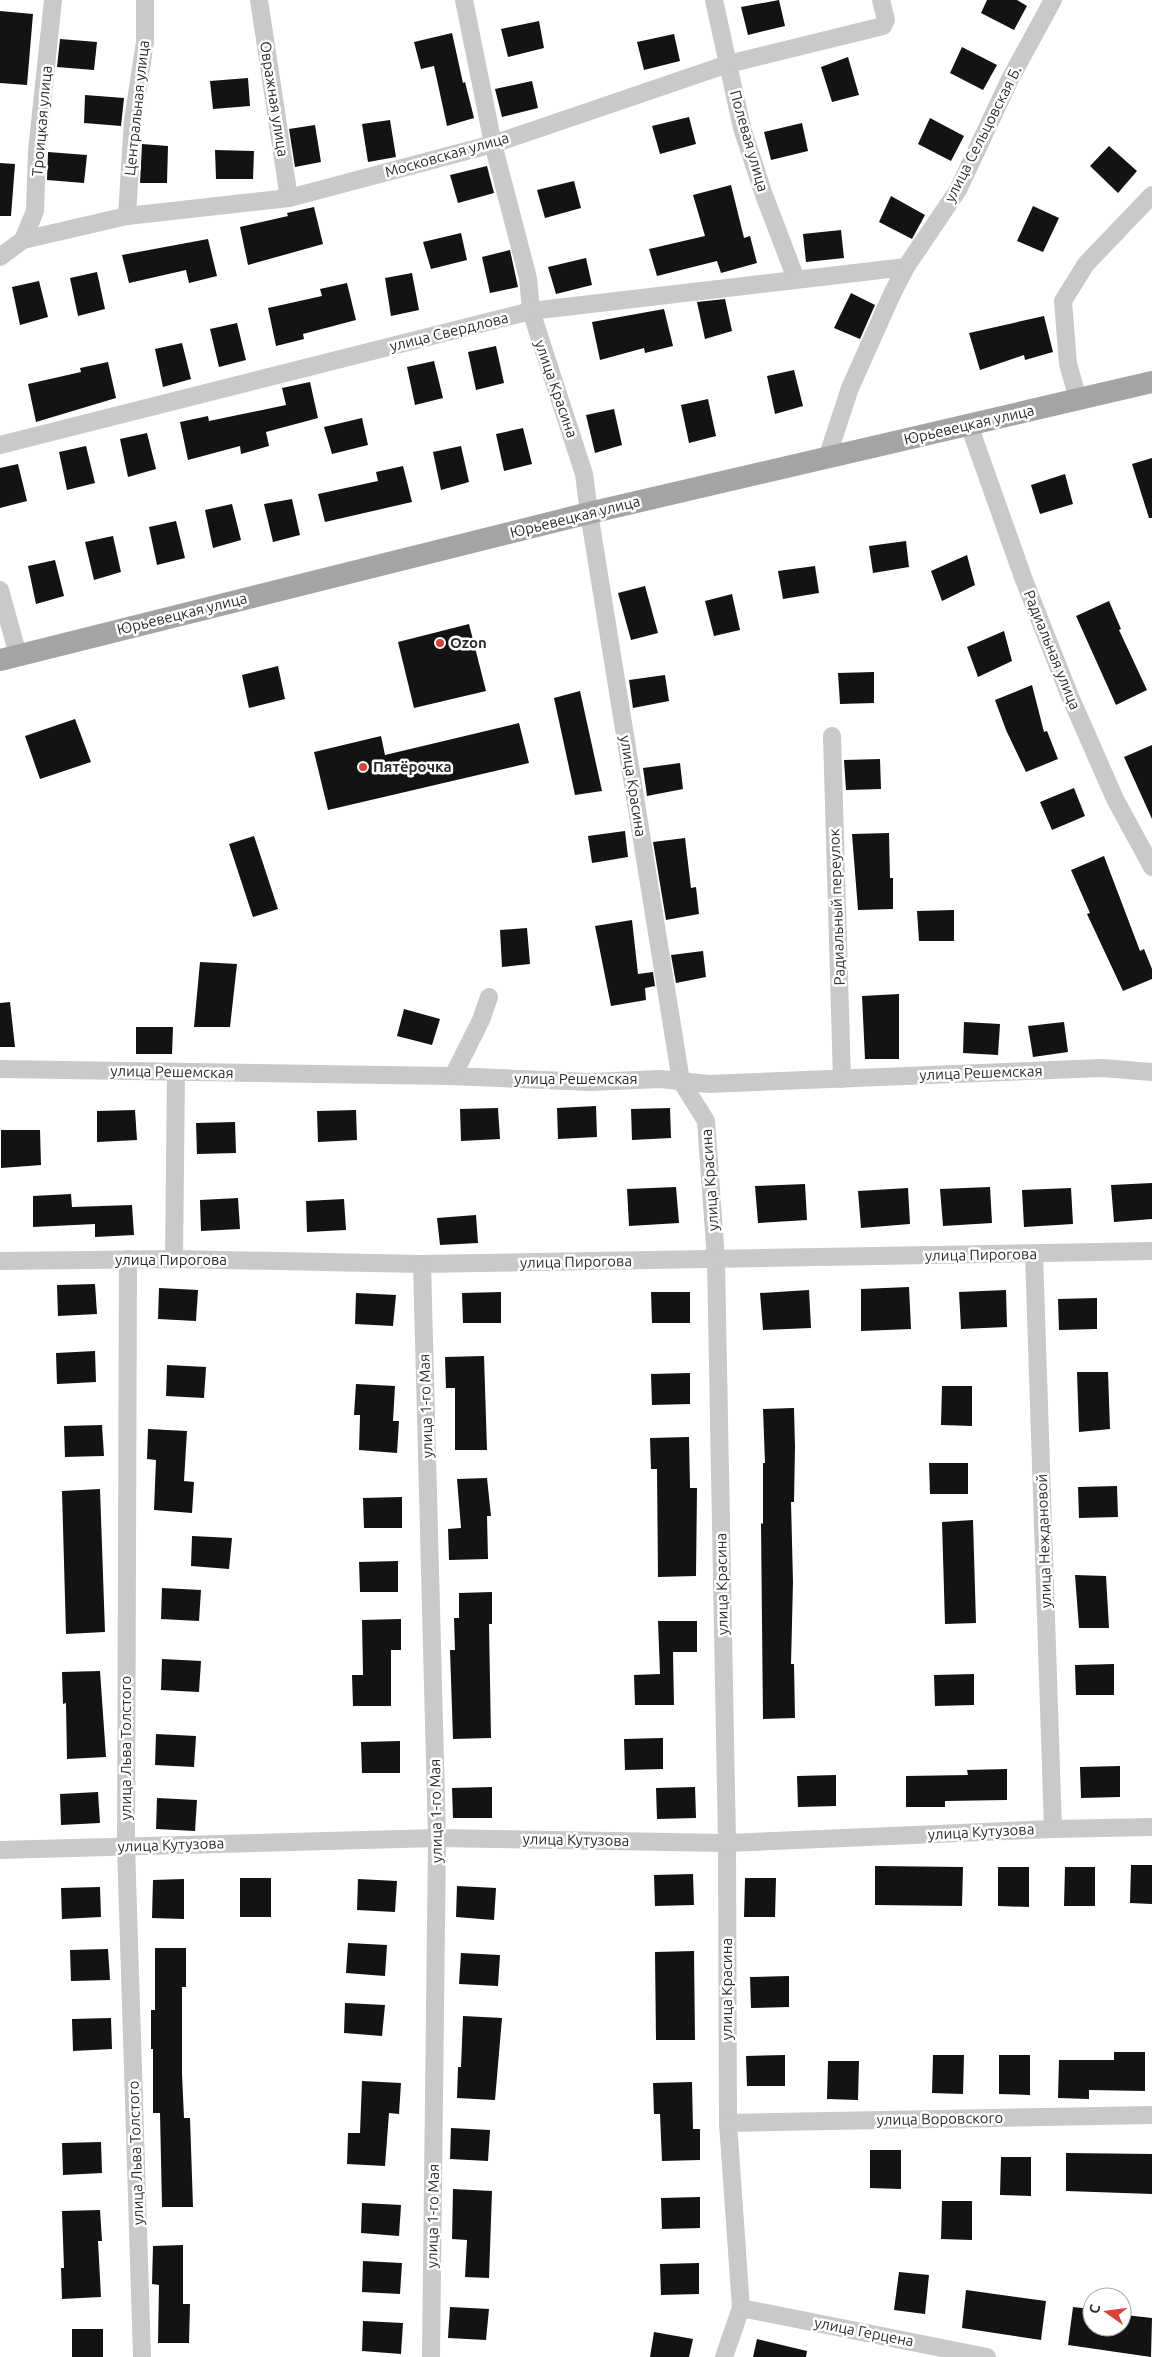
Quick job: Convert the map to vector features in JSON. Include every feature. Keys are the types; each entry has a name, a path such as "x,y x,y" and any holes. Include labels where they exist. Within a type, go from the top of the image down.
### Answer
{"main road":[{"name":"Юрьевецкая улица","path":"9,658 589,513 1152,382"}],"street":[{"name":"Троицкая улица","path":"23,240 35,211 37,151 53,0"},
{"name":"Центральная улица","path":"127,216 133,120 145,42 145,0"},
{"name":"Овражная улица","path":"260,0 289,198"},
{"name":"улица Красина","path":"464,0 493,144 528,278 531,311 584,474 681,1081 706,1121 716,1260 726,1844 728,2122 741,2308 724,2357"},
{"name":"Полевая улица","path":"714,0 745,136 764,195 796,279"},
{"name":"Московская улица","path":"0,258 23,240 127,216 289,198 493,144 728,64 883,26 886,20 881,0"},
{"name":"улица Сельцовская Б.","path":"826,458 850,388 906,268 958,190 1010,79 1053,0"},
{"path":"1078,399 1068,364 1063,301 1086,264 1152,195"},
{"name":"улица Свердлова","path":"0,445 531,311 796,279 906,268"},
{"name":"Радиальная улица","path":"970,425 1024,580 1069,694 1115,799 1152,867"},
{"path":"0,590 9,658"},
{"name":"Радиальный переулок","path":"832,736 842,1079"},
{"path":"453,1076 481,1020 489,998"},
{"name":"улица Решемская","path":"0,1069 453,1076 591,1082 660,1079 710,1084 1102,1068 1152,1072"},
{"path":"174,1259 176,1072"},
{"name":"улица Пирогова","path":"0,1261 174,1259 422,1264 1152,1251"},
{"name":"улица Неждановой","path":"1034,1254 1053,1829"},
{"name":"улица Льва Толстого","path":"128,1259 126,1846 142,2357"},
{"name":"улица 1-го Мая","path":"422,1264 437,1838 431,2357"},
{"name":"улица Кутузова","path":"0,1850 437,1838 726,1844 1053,1829 1152,1827"},
{"name":"улица Воровского","path":"728,2122 1152,2114"},
{"name":"улица Герцена","path":"741,2308 987,2357"}],"building":[{"path":"779,0 785,26 748,35 741,7"},
{"path":"987,0 1017,0 1027,6 1014,30 981,13"},
{"path":"0,11 33,14 27,85 0,83"},
{"path":"539,21 544,48 508,57 501,29"},
{"path":"452,33 463,83 465,82 474,118 447,126 434,66 421,69 414,42"},
{"path":"674,34 680,61 644,70 637,42"},
{"path":"60,39 97,42 94,70 57,67"},
{"path":"962,47 997,65 983,90 950,73"},
{"path":"848,57 859,95 832,102 821,67"},
{"path":"248,78 250,106 213,109 210,81"},
{"path":"532,81 538,108 502,117 495,89"},
{"path":"85,95 124,98 121,126 84,123"},
{"path":"689,117 696,144 660,154 652,126"},
{"path":"930,118 964,136 951,161 918,144"},
{"path":"390,120 396,157 368,162 362,124"},
{"path":"802,123 808,151 771,160 764,132"},
{"path":"315,125 321,162 295,167 289,129"},
{"path":"142,144 168,146 167,183 140,183"},
{"path":"1109,146 1137,171 1118,193 1090,166"},
{"path":"215,150 254,151 253,179 216,179"},
{"path":"48,152 87,155 84,183 47,180"},
{"path":"0,163 15,164 11,216 0,216"},
{"path":"487,166 494,193 458,203 450,175"},
{"path":"574,181 581,208 545,218 537,190"},
{"path":"731,185 744,238 750,236 757,263 721,273 717,261 657,276 649,249 705,236 693,195"},
{"path":"891,196 925,215 912,239 879,222"},
{"path":"1033,206 1059,218 1043,252 1017,241"},
{"path":"314,207 323,244 248,265 240,227 288,216 287,213"},
{"path":"841,230 844,258 806,262 803,234"},
{"path":"461,233 467,260 431,269 423,242"},
{"path":"208,239 217,276 189,283 186,270 129,283 122,255"},
{"path":"510,250 518,287 490,293 482,257"},
{"path":"586,258 592,285 556,294 548,267"},
{"path":"97,272 105,309 78,316 70,278"},
{"path":"412,273 419,310 391,316 385,278"},
{"path":"39,281 48,317 20,325 12,287"},
{"path":"347,283 356,320 303,334 304,339 276,346 268,308 322,296 320,289"},
{"path":"851,293 875,305 860,339 834,328"},
{"path":"725,299 732,331 705,339 697,302"},
{"path":"664,309 673,346 645,353 644,348 600,360 592,322"},
{"path":"1044,316 1053,352 1025,360 1024,355 980,370 969,333"},
{"path":"237,323 246,360 219,367 210,329"},
{"path":"182,343 191,379 163,387 155,349"},
{"path":"496,346 504,383 476,390 468,352"},
{"path":"434,361 443,398 415,405 407,367"},
{"path":"108,362 116,398 36,422 28,384 81,372 80,368"},
{"path":"794,370 803,406 775,414 767,376"},
{"path":"310,382 318,418 266,432 269,446 241,454 240,446 188,460 180,422 208,416 209,421 286,405 282,388"},
{"path":"708,399 716,436 689,443 681,405"},
{"path":"614,409 622,445 595,453 586,415"},
{"path":"362,418 368,445 332,454 324,427"},
{"path":"523,428 532,464 504,471 496,434"},
{"path":"147,433 156,469 128,477 120,439"},
{"path":"86,446 95,483 67,490 59,452"},
{"path":"461,446 469,482 441,490 433,452"},
{"path":"1152,458 1152,518 1149,518 1132,464"},
{"path":"18,464 27,501 0,508 0,468"},
{"path":"403,466 412,502 325,522 318,494 378,481 376,472"},
{"path":"1065,474 1073,504 1040,514 1031,485"},
{"path":"292,499 300,535 273,542 264,504"},
{"path":"232,504 241,540 213,548 205,510"},
{"path":"176,521 185,558 157,565 149,527"},
{"path":"113,536 121,572 94,580 85,542"},
{"path":"906,541 909,567 873,573 869,546"},
{"path":"967,555 975,585 942,601 931,571"},
{"path":"55,560 64,596 36,604 28,566"},
{"path":"815,566 819,593 783,599 778,571"},
{"path":"645,586 658,633 631,640 618,593"},
{"path":"732,594 740,630 714,636 705,601"},
{"path":"1109,601 1121,629 1119,630 1147,690 1116,705 1076,616"},
{"path":"469,624 486,691 414,708 398,642"},
{"path":"1004,631 1012,661 978,677 967,647"},
{"path":"278,666 285,699 249,708 242,675"},
{"path":"874,672 874,703 840,704 838,673"},
{"path":"665,675 669,701 633,708 629,680"},
{"path":"1032,685 1044,732 1047,731 1058,759 1026,772 1006,730 995,700"},
{"path":"580,691 602,791 575,795 554,698"},
{"path":"75,719 91,762 40,779 25,736"},
{"path":"519,723 529,763 328,810 314,752 381,736 385,755"},
{"path":"1152,745 1152,819 1124,757"},
{"path":"880,759 881,789 846,790 844,760"},
{"path":"680,763 683,789 647,796 643,768"},
{"path":"1074,788 1085,816 1052,830 1040,802"},
{"path":"625,831 628,857 592,863 588,836"},
{"path":"889,833 890,878 893,878 893,909 858,910 852,834"},
{"path":"254,836 278,909 253,917 229,844"},
{"path":"685,838 691,888 696,887 699,914 666,920 653,842"},
{"path":"1104,856 1140,951 1144,949 1152,969 1152,979 1123,991 1087,914 1090,913 1071,870"},
{"path":"954,910 954,941 919,941 917,911"},
{"path":"632,920 638,974 653,972 655,986 645,988 646,1000 611,1006 595,926"},
{"path":"527,928 530,964 502,967 500,930"},
{"path":"703,951 706,977 676,983 671,955"},
{"path":"200,962 237,964 230,1027 194,1027"},
{"path":"899,994 899,1059 865,1059 862,996"},
{"path":"10,1002 15,1047 0,1047 0,1003"},
{"path":"404,1009 440,1019 432,1045 397,1036"},
{"path":"964,1022 1000,1024 998,1055 963,1053"},
{"path":"1064,1022 1068,1052 1033,1057 1028,1026"},
{"path":"136,1027 173,1027 172,1054 136,1054"},
{"path":"596,1106 597,1137 558,1139 557,1108"},
{"path":"498,1108 500,1139 461,1141 460,1109"},
{"path":"670,1108 671,1138 632,1140 631,1109"},
{"path":"135,1110 137,1140 97,1142 97,1111"},
{"path":"356,1110 357,1140 318,1142 317,1111"},
{"path":"235,1122 236,1153 197,1154 196,1123"},
{"path":"1,1130 40,1130 41,1165 1,1168"},
{"path":"1152,1183 1152,1219 1114,1222 1111,1185"},
{"path":"805,1184 807,1220 758,1223 755,1186"},
{"path":"676,1187 679,1223 629,1226 627,1189"},
{"path":"990,1187 992,1223 943,1226 940,1189"},
{"path":"908,1188 910,1224 861,1228 858,1191"},
{"path":"1071,1188 1073,1224 1024,1227 1022,1190"},
{"path":"71,1194 72,1207 132,1205 134,1235 95,1237 95,1224 33,1227 33,1196"},
{"path":"238,1198 240,1229 201,1231 200,1200"},
{"path":"344,1199 346,1230 307,1232 306,1201"},
{"path":"476,1215 478,1243 440,1245 437,1218"},
{"path":"95,1284 97,1314 58,1316 57,1285"},
{"path":"909,1287 911,1329 861,1331 861,1289"},
{"path":"159,1288 198,1290 196,1321 158,1319"},
{"path":"809,1290 811,1328 763,1330 760,1293"},
{"path":"1006,1290 1007,1327 961,1329 959,1292"},
{"path":"501,1292 501,1323 463,1323 462,1293"},
{"path":"651,1292 690,1292 690,1323 652,1323"},
{"path":"356,1293 396,1295 393,1326 355,1324"},
{"path":"1097,1298 1097,1329 1059,1330 1058,1299"},
{"path":"95,1351 96,1382 57,1384 56,1353"},
{"path":"484,1356 487,1450 455,1450 455,1388 446,1388 445,1357"},
{"path":"167,1365 206,1367 204,1398 166,1396"},
{"path":"1077,1372 1108,1372 1110,1429 1079,1432"},
{"path":"690,1373 690,1404 652,1405 651,1374"},
{"path":"356,1384 395,1386 393,1421 399,1421 397,1453 359,1450 360,1415 354,1415"},
{"path":"942,1386 972,1386 972,1426 941,1425"},
{"path":"794,1408 794,1502 791,1502 793,1582 791,1664 794,1664 795,1718 763,1719 761,1523 763,1524 763,1463 765,1463 763,1409"},
{"path":"102,1425 104,1456 65,1457 64,1426"},
{"path":"148,1429 187,1431 184,1481 194,1482 192,1513 154,1510 156,1460 147,1459"},
{"path":"689,1437 690,1488 697,1488 696,1576 658,1577 657,1469 651,1469 650,1438"},
{"path":"929,1463 968,1463 968,1494 930,1494"},
{"path":"487,1478 491,1516 487,1516 488,1559 449,1560 448,1529 461,1528 457,1479"},
{"path":"1117,1486 1118,1517 1079,1518 1078,1487"},
{"path":"100,1489 105,1632 66,1634 62,1491"},
{"path":"402,1497 402,1528 364,1528 363,1498"},
{"path":"973,1520 976,1623 945,1624 942,1522"},
{"path":"192,1536 232,1538 229,1569 191,1566"},
{"path":"398,1561 398,1592 360,1592 359,1562"},
{"path":"1075,1575 1106,1576 1109,1628 1079,1628"},
{"path":"162,1588 201,1590 199,1621 161,1619"},
{"path":"492,1592 492,1624 489,1624 491,1738 453,1739 450,1650 455,1650 454,1618 459,1618 459,1593"},
{"path":"401,1619 401,1650 391,1650 391,1706 353,1706 352,1675 363,1675 362,1620"},
{"path":"658,1621 697,1621 697,1652 673,1652 674,1705 635,1705 634,1675 660,1674"},
{"path":"162,1659 201,1661 199,1692 161,1690"},
{"path":"1114,1664 1114,1695 1076,1695 1075,1665"},
{"path":"100,1671 106,1757 67,1759 66,1703 63,1704 62,1672"},
{"path":"974,1674 974,1705 935,1706 934,1675"},
{"path":"156,1734 196,1736 194,1767 155,1765"},
{"path":"663,1738 663,1769 625,1770 624,1739"},
{"path":"400,1741 400,1773 362,1773 361,1742"},
{"path":"1120,1766 1120,1797 1081,1798 1080,1767"},
{"path":"1007,1769 1007,1800 945,1801 945,1807 906,1807 906,1776 968,1775 967,1770"},
{"path":"836,1775 836,1806 798,1807 797,1776"},
{"path":"492,1787 492,1818 453,1818 452,1788"},
{"path":"695,1787 696,1818 657,1819 656,1788"},
{"path":"98,1792 100,1823 61,1825 60,1794"},
{"path":"157,1798 197,1800 195,1831 156,1829"},
{"path":"1131,1865 1152,1865 1152,1904 1130,1903"},
{"path":"875,1866 963,1867 962,1906 875,1905"},
{"path":"998,1867 1029,1867 1029,1907 998,1906"},
{"path":"1065,1867 1095,1867 1095,1906 1064,1906"},
{"path":"693,1874 694,1905 655,1906 654,1875"},
{"path":"240,1878 271,1878 271,1917 240,1917"},
{"path":"745,1878 776,1878 775,1917 744,1917"},
{"path":"184,1879 184,1919 152,1918 153,1880"},
{"path":"358,1879 397,1881 395,1912 357,1910"},
{"path":"457,1886 496,1888 494,1920 456,1917"},
{"path":"100,1887 101,1917 62,1919 61,1888"},
{"path":"348,1943 387,1945 385,1976 346,1973"},
{"path":"155,1948 186,1948 186,1987 182,1987 182,2074 184,2118 190,2118 193,2207 162,2207 160,2113 153,2113 153,2049 151,2049 151,2010 155,2010"},
{"path":"108,1949 110,1980 71,1981 70,1950"},
{"path":"694,1951 695,2040 656,2040 655,1952"},
{"path":"461,1953 500,1955 498,1986 459,1984"},
{"path":"789,1976 789,2007 751,2008 750,1977"},
{"path":"345,2003 385,2005 382,2036 344,2033"},
{"path":"463,2016 502,2018 495,2100 457,2098 458,2067 461,2067"},
{"path":"111,2018 112,2049 73,2051 72,2019"},
{"path":"1114,2052 1145,2052 1145,2091 1089,2090 1089,2099 1058,2098 1059,2060 1114,2060"},
{"path":"785,2055 785,2086 747,2086 746,2056"},
{"path":"933,2055 964,2055 963,2094 932,2093"},
{"path":"999,2055 1030,2055 1030,2095 999,2094"},
{"path":"828,2061 859,2061 858,2100 827,2099"},
{"path":"362,2081 401,2083 399,2114 389,2113 385,2166 347,2164 348,2133 360,2133"},
{"path":"692,2082 693,2129 700,2129 700,2160 662,2161 660,2114 654,2114 653,2083"},
{"path":"451,2128 490,2130 488,2161 450,2159"},
{"path":"101,2142 102,2173 63,2175 62,2143"},
{"path":"870,2150 901,2150 901,2189 870,2188"},
{"path":"1066,2153 1152,2154 1152,2194 1066,2191"},
{"path":"1001,2157 1031,2157 1031,2196 1000,2195"},
{"path":"453,2189 492,2191 489,2278 465,2277 467,2240 452,2239"},
{"path":"700,2197 700,2228 662,2229 661,2198"},
{"path":"942,2201 972,2201 972,2240 941,2239"},
{"path":"362,2203 401,2205 399,2236 361,2233"},
{"path":"100,2210 102,2241 98,2241 101,2297 62,2299 61,2268 64,2268 62,2211"},
{"path":"183,2245 183,2304 190,2304 189,2343 158,2343 159,2285 152,2284 153,2246"},
{"path":"363,2261 402,2263 400,2294 362,2292"},
{"path":"699,2263 699,2294 661,2295 660,2264"},
{"path":"899,2272 929,2275 925,2314 894,2310"},
{"path":"966,2290 1046,2301 1041,2340 962,2328"},
{"path":"450,2307 489,2309 486,2340 448,2338"},
{"path":"1073,2307 1082,2308 1082,2337 1132,2337 1132,2316 1152,2318 1151,2357 1068,2345"},
{"path":"363,2321 403,2323 401,2354 362,2351"},
{"path":"72,2329 103,2329 103,2357 72,2357"},
{"path":"654,2332 693,2339 689,2357 650,2357"},
{"path":"757,2339 807,2351 806,2357 753,2357"}],"place":[{"name":"Ozon","path":"440,643"},
{"name":"Пятёрочка","path":"363,767"}]}
